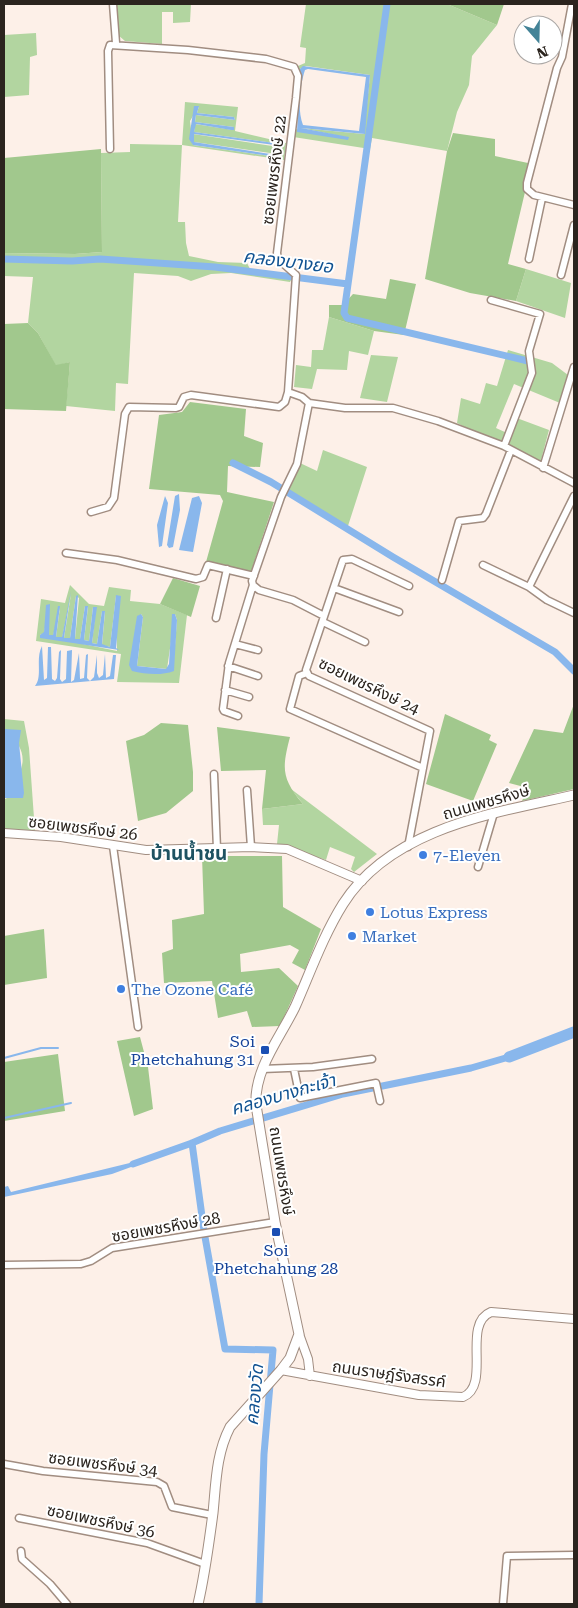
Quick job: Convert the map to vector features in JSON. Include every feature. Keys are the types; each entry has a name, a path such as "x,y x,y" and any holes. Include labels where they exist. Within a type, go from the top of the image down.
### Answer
{"main road":[{"name":"ถนนเพชรหึงษ์","path":"299,1334 275,1222 256,1104 256,1087 262,1069 287,1024 332,924 344,903 362,881 385,861 408,847 437,832 494,813 574,795"},
{"path":"198,1604 212,1515 219,1452 223,1441 230,1427 290,1358 299,1334"}],"street":[{"path":"110,149 108,51 110,44 116,43 114,4"},
{"path":"572,4 566,40 527,183 530,192 542,198 574,205"},
{"path":"566,40 574,41"},
{"name":"ซอยเพชรหึงษ์ 22","path":"116,43 266,59 294,67 298,76 296,98 277,253 278,259 296,278 288,392"},
{"path":"529,259 542,198"},
{"path":"561,275 574,225"},
{"path":"492,300 540,314 529,351 532,373 504,446"},
{"path":"543,468 574,367"},
{"path":"91,512 108,507 114,498 125,414 129,408 176,408 179,407 184,397 191,395 279,407 285,402 288,392 302,396 309,402 345,408 377,406 393,408 453,426 504,446 574,483"},
{"path":"238,716 224,711 228,666 253,586 254,576 282,498 297,464 309,402"},
{"path":"442,580 459,521 483,518 486,514 511,450"},
{"path":"529,587 574,496"},
{"path":"66,553 117,560 196,579 203,577 208,565 254,576"},
{"name":"ซอยเพชรหึงษ์ 24","path":"408,847 431,734 428,730 307,673 306,670 343,560 348,558 409,586"},
{"path":"483,565 529,587 547,600 574,613"},
{"path":"216,618 227,569"},
{"path":"253,586 259,590 293,600 365,642"},
{"path":"334,588 399,612"},
{"path":"235,644 258,650"},
{"path":"228,666 258,676"},
{"path":"307,673 299,676 289,708 292,711 423,768"},
{"path":"225,690 249,697"},
{"path":"214,774 217,849"},
{"path":"247,790 251,847"},
{"path":"478,867 494,813"},
{"name":"ซอยเพชรหึงษ์ 26","path":"4,833 61,837 146,850 251,847 293,851 362,881"},
{"path":"113,846 138,1027"},
{"path":"262,1069 294,1069 372,1059"},
{"path":"294,1069 300,1098 376,1083 380,1101"},
{"name":"ซอยเพชรหึงษ์ 28","path":"4,1265 81,1264 91,1261 112,1248 275,1222"},
{"name":"ถนนราษฎ์รังสรรค์","path":"310,1376 419,1395 463,1397 469,1394 475,1383 478,1324 483,1315 491,1312 574,1319"},
{"path":"281,1370 310,1376 308,1359 299,1334"},
{"name":"ซอยเพชรหึงษ์ 34","path":"4,1464 43,1471 157,1482 164,1486 172,1507 212,1515"},
{"name":"ซอยเพชรหึงษ์ 36","path":"19,1518 147,1543 205,1564"},
{"path":"20,1552 22,1559 50,1584 67,1604"},
{"path":"503,1604 507,1556 574,1555"}],"green space":[{"path":"116,4 191,4 190,22 173,23 173,12 162,12 162,44 125,41 111,29"},
{"path":"306,4 447,4 497,25 472,56 469,85 457,112 447,151 372,138 370,149 287,136 298,66 305,63 306,48 300,47","holes":["306,66 370,75 364,134 301,128 350,138 295,129 300,69"]},
{"path":"447,4 504,4 497,25"},
{"path":"36,33 37,55 30,57 29,95 4,97 4,35"},
{"path":"185,102 238,107 235,131 286,143 284,160 182,145","holes":["199,106 197,113 234,117 235,120 196,115 195,122 234,127 233,130 195,124 194,132 281,144 279,147 193,134 194,142 277,154 277,157 193,145 190,121"]},
{"path":"453,133 495,139 495,156 528,163 525,192 508,264 526,269 516,301 470,293 425,279 447,151"},
{"path":"130,144 182,145 178,222 185,222 189,256 218,262 247,263 250,269 293,276 290,282 231,273 211,274 191,281 178,276 134,273 128,384 116,383 115,411 66,406 70,362 56,366 38,333 28,323 33,277 4,276 4,253 75,254 102,252 101,153 130,152"},
{"path":"101,149 102,252 75,254 4,253 4,158"},
{"path":"526,269 571,283 565,318 516,301"},
{"path":"390,279 416,284 404,335 374,331 329,317 329,305 343,305 353,294 386,299"},
{"path":"329,317 374,331 368,355 349,351 347,370 317,369 312,389 294,387 296,365 311,367 312,350 323,350"},
{"path":"28,323 38,333 56,365 70,362 66,411 4,409 4,324"},
{"path":"508,350 552,363 568,375 560,403 514,384 496,428 507,433 514,417 549,430 540,464 457,423 461,398 480,404 486,383 497,386"},
{"path":"371,355 398,357 387,402 360,398"},
{"path":"190,402 246,409 244,436 263,443 260,467 228,466 227,492 274,502 251,572 206,562 223,501 220,495 149,489 159,415 182,412"},
{"path":"323,450 367,467 347,529 344,530 287,493 300,463 317,471"},
{"path":"173,578 200,586 191,617 160,604"},
{"path":"70,585 89,604 104,606 109,587 131,590 130,601 160,604 187,615 179,683 117,682 121,654 36,641 41,599 65,603","holes":["71,594 64,638 70,638 76,596 79,598 75,639 80,639 85,606 88,607 84,640 89,641 93,607 96,608 92,643 97,644 102,611 105,612 102,645 110,647 116,596 117,651 40,635 44,633 49,605 49,635 53,636 60,607 56,637 62,638","141,614 143,617 137,666 167,669 175,614 177,620 173,671 132,671"]},
{"path":"574,704 574,789 522,801 528,788 509,783 534,729 563,733"},
{"path":"445,714 491,735 489,740 497,744 473,801 426,784"},
{"path":"4,719 24,721 29,748 35,832 4,830 4,798 6,799 17,780 22,763 22,755 20,747 5,729 4,755"},
{"path":"161,723 188,725 193,791 166,813 138,821 126,741 144,735"},
{"path":"217,727 290,737 285,772 287,780 303,804 262,809 266,770 221,771"},
{"path":"291,789 377,854 354,872 351,869 355,857 330,847 326,860 277,844 279,825 263,825 262,809 303,804"},
{"path":"202,856 282,856 283,907 321,929 305,970 292,963 299,950 290,945 240,954 241,972 279,968 298,986 280,1026 252,1027 247,1011 218,1018 212,981 164,983 162,953 173,949 172,920 204,914"},
{"path":"44,929 47,978 4,985 4,936"},
{"path":"140,1037 148,1067 153,1109 134,1116 117,1041"},
{"path":"58,1054 65,1111 4,1121 4,1062"}],"water":[{"path":"303,66 370,75 365,134 301,128 349,137 348,140 297,132 300,69","holes":["305,70 366,77 359,131 303,125 300,112 300,98"]},
{"path":"194,106 199,106 197,113 234,117 235,120 196,115 195,122 234,127 234,130 196,124 194,132 282,144 282,146 194,134 194,142 277,155 277,157 193,145 189,139"},
{"path":"179,494 180,510 173,547 169,548 167,545 175,496"},
{"path":"165,496 168,503 162,546 159,547 157,525"},
{"path":"199,496 202,503 193,552 179,550 192,498"},
{"path":"71,591 64,638 70,638 76,596 78,595 75,639 80,639 85,606 88,606 84,640 89,641 93,607 97,607 92,643 97,644 102,611 105,611 102,644 110,647 116,595 121,596 116,648 119,650 40,638 40,635 44,632 46,605 50,604 49,635 53,635 58,606 60,606 56,637 62,637"},
{"path":"141,614 143,617 137,666 166,669 169,664 172,614 175,614 177,620 174,671 164,674 153,674 132,671 129,665 137,616"},
{"path":"42,646 44,680 47,678 48,647 51,647 52,679 55,681 57,678 59,652 61,650 60,679 62,682 66,679 67,651 72,650 71,682 74,680 79,653 80,679 84,678 86,655 88,654 87,678 90,681 94,677 97,655 97,673 99,678 103,675 105,654 106,678 110,676 113,655 116,655 114,679 35,686"},
{"path":"5,729 21,730 19,743 23,798 4,798"},
{"path":"142,1160 142,1163 112,1174 4,1197 4,1187 8,1186 11,1192"}],"waterway":[{"path":"387,4 344,313 347,318 528,361"},
{"name":"คลองบางยอ","path":"4,259 72,261 100,259 215,267 348,284"},
{"path":"233,463 271,482 393,557 555,652 574,671"},
{"name":"คลองบางกะเจ้า","path":"509,1057 574,1032"},
{"path":"4,1058 41,1048 58,1048"},
{"name":"คลองบางกะเจ้า","path":"133,1164 220,1131 343,1094 471,1068 509,1057"},
{"path":"4,1118 71,1103"},
{"name":"คลองวัด","path":"192,1143 204,1231"},
{"name":"คลองวัด","path":"205,1237 225,1349 273,1350 264,1454 259,1604"}],"place":[{"name":"7-Eleven","path":"423,855"},
{"name":"Lotus Express","path":"370,912"},
{"name":"Market","path":"352,936"},
{"name":"The Ozone Café","path":"121,989"},
{"name":"Soi Phetchahung 31","path":"265,1050"},
{"name":"Soi Phetchahung 28","path":"276,1232"}],"district":[{"name":"บ้านน้ำชน","path":"189,853"}]}
